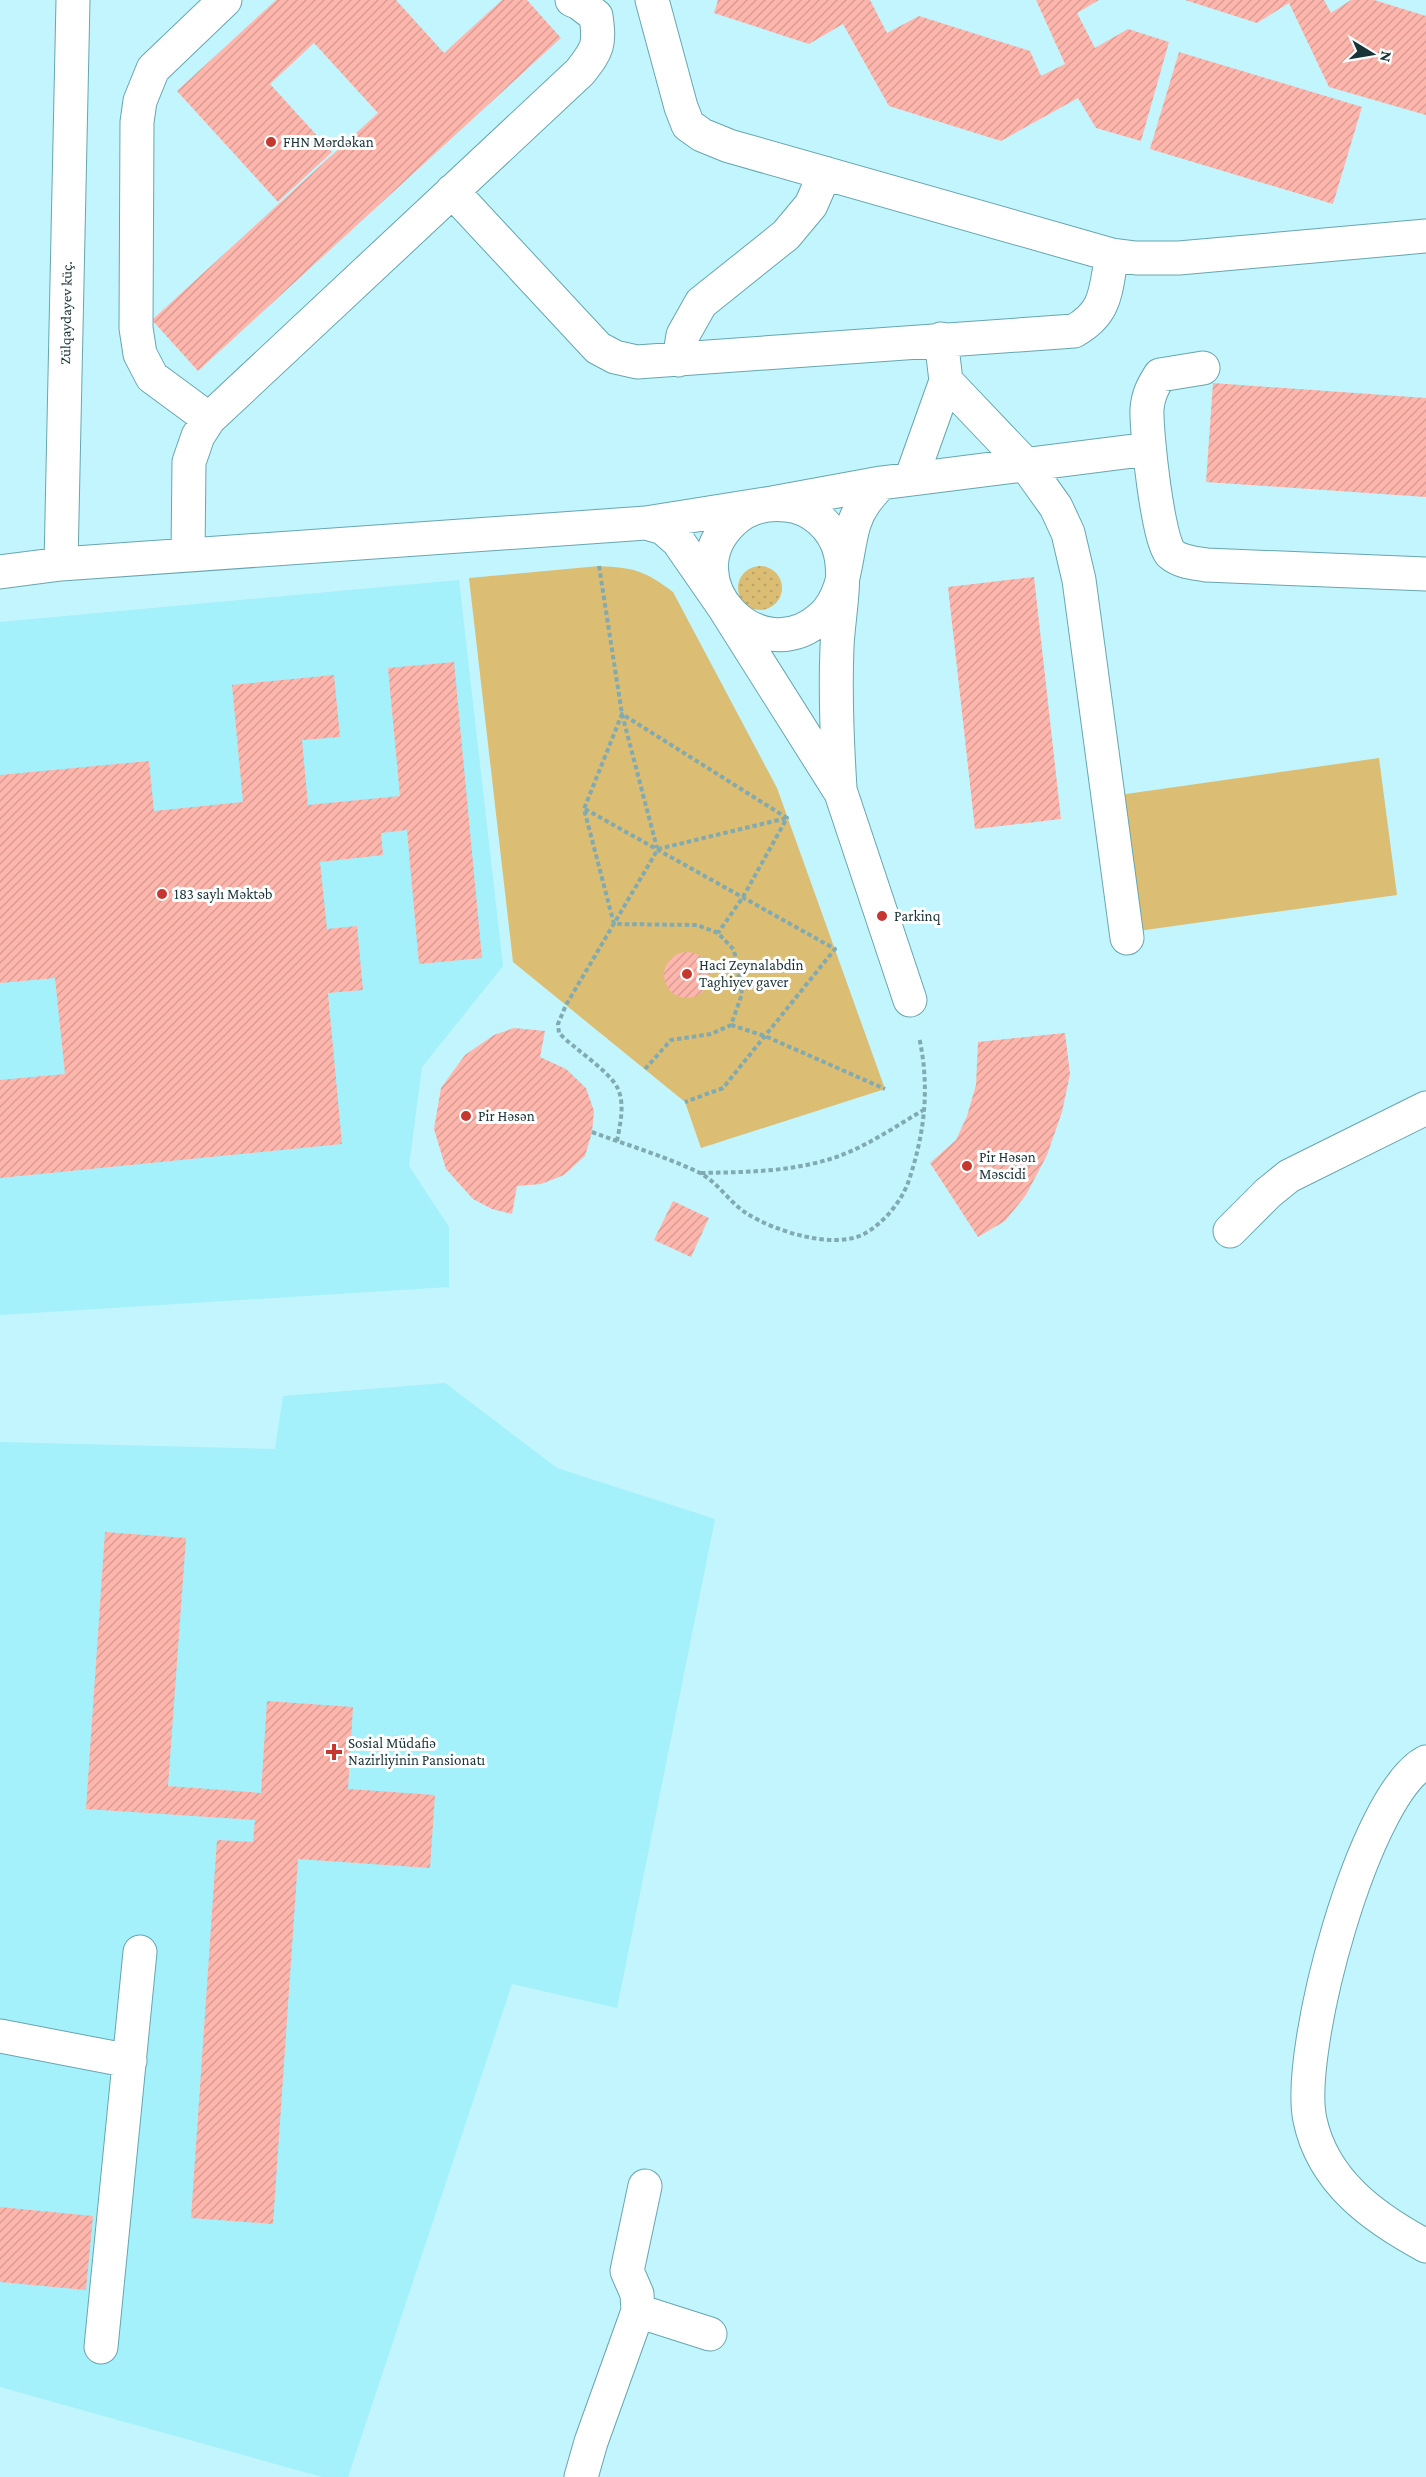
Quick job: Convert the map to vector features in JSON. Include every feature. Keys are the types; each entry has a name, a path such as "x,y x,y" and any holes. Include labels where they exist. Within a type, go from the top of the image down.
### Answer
{"street":[{"name":"Zülqaydayev küç.","path":"61,564 73,0"},
{"path":"209,419 152,377 140,354 136,328 137,122 140,100 153,69 225,0"},
{"path":"188,555 189,462 198,436 209,419 580,72 596,52 598,34 596,16 572,0"},
{"path":"652,0 688,125 702,135 729,146 1112,255 1136,258 1179,258 1426,236"},
{"path":"679,360 683,335 701,303 786,235 811,205 825,173"},
{"path":"452,191 598,348 615,357 637,362 1074,331 1098,313 1112,255"},
{"path":"841,793 835,683 842,576 840,553 831,532 815,515 795,506 772,503 750,509 732,522 718,540 712,563 714,585 723,606 739,622 759,632 782,634 804,629 823,616 836,597 842,576 854,522 865,500 896,481 946,381 941,339"},
{"path":"1203,368 1160,375 1151,388 1147,408 1149,449 1162,541 1170,554 1184,561 1206,565 1426,574"},
{"path":"946,381 1026,465 1056,507 1068,532 1077,570 1127,938"},
{"path":"0,572 61,564 646,523 896,481 1149,449"},
{"path":"646,523 663,528 678,541 723,606 841,793 910,1000"},
{"path":"1230,1231 1268,1192 1289,1176 1426,1108"},
{"path":"1426,1762 1415,1767 1393,1798 1373,1833 1329,1959 1318,2007 1308,2078 1310,2120 1324,2159 1352,2197 1393,2228 1426,2246"},
{"path":"101,2347 140,1952"},
{"path":"0,2036 130,2061"},
{"path":"581,2477 591,2442 638,2311 637,2295 627,2271 645,2186"},
{"path":"638,2311 710,2334"}],"path":[{"path":"599,566 622,714 658,849 566,1005 558,1024 559,1033 609,1077 618,1088 621,1118 617,1141"},
{"path":"614,924 584,809 622,714"},
{"path":"622,714 787,818"},
{"path":"584,809 836,949 723,1088 685,1102"},
{"path":"658,849 787,818"},
{"path":"718,933 743,897 787,818"},
{"path":"614,924 698,925 718,933 734,950 742,994 731,1025"},
{"path":"592,1132 701,1173 746,1213 779,1229 803,1237 834,1240 862,1235 885,1218 905,1193 918,1153 926,1109 925,1074 910,1000"},
{"path":"645,1069 672,1040 711,1034 731,1025 765,1036 885,1089"},
{"path":"701,1173 760,1172 800,1166 840,1156 926,1109"}],"shaded area":[{"path":"599,566 638,571 673,592 777,788 885,1089 701,1148 685,1102 513,962 469,578"},
{"path":"760,566 769,567 776,572 781,579 781,597 776,604 769,609 760,610 751,609 744,604 739,597 738,588 739,579 744,572 751,567"},
{"path":"459,580 503,966 422,1067 409,1166 449,1227 449,1287 0,1315 0,622"},
{"path":"1379,758 1397,895 1138,931 1119,795"},
{"name":"Sosial Müdafiə Nazirliyinin Pansionatı","path":"445,1383 557,1468 715,1519 617,2008 512,1984 348,2477 322,2477 0,2387 0,1442 275,1449 283,1396"}],"building":[{"path":"276,0 396,0 444,53 502,0 527,0 561,38 198,371 152,320 378,113 314,43 270,84 332,152 278,202 177,91"},
{"path":"718,0 870,0 887,33 919,16 1030,51 1041,76 1065,64 1036,0 1099,0 1077,13 1095,48 1128,29 1169,42 1141,141 1096,128 1078,98 1001,141 889,106 843,24 809,44 714,13"},
{"path":"1185,0 1324,0 1331,13 1351,0 1374,0 1426,16 1426,115 1329,87 1289,3 1257,23"},
{"path":"1179,52 1362,107 1333,204 1150,149"},
{"path":"1213,383 1426,398 1426,497 1206,482"},
{"path":"1034,577 1061,819 975,829 948,587"},
{"name":"183 saylı Məktəb","path":"454,662 482,958 419,964 407,830 381,833 383,855 320,862 327,929 357,926 363,990 328,993 342,1144 0,1178 0,1080 65,1074 55,978 0,983 0,775 149,761 154,811 243,802 232,685 334,675 340,737 302,740 308,805 400,796 388,668"},
{"path":"687,952 703,959 710,975 703,991 687,998 671,991 664,975 671,959"},
{"path":"514,1028 545,1031 540,1057 566,1069 586,1088 594,1111 592,1132 585,1156 564,1175 541,1184 517,1186 512,1214 492,1209 473,1199 446,1169 434,1129 441,1088 465,1055 494,1035"},
{"path":"1065,1033 1070,1074 1062,1112 1047,1155 1026,1195 1005,1221 978,1237 930,1163 956,1140 967,1116 976,1085 978,1042"},
{"path":"673,1201 709,1218 691,1257 654,1240"},
{"path":"105,1532 186,1538 168,1786 261,1793 267,1701 353,1707 348,1789 435,1795 430,1868 298,1859 273,2224 191,2218 217,1840 253,1842 255,1820 86,1809"},
{"path":"0,2207 93,2216 86,2290 0,2282"}],"place":[{"name":"FHN Mərdəkan","path":"271,142"},
{"name":"183 saylı Məktəb","path":"162,894"},
{"name":"Parkinq","path":"882,916"},
{"name":"Haci Zeynalabdin Taghiyev gaver","path":"687,974"},
{"name":"Pir Həsən","path":"466,1116"},
{"name":"Pir Həsən Məscidi","path":"967,1166"},
{"name":"Sosial Müdafiə Nazirliyinin Pansionatı","path":"334,1752"}]}
